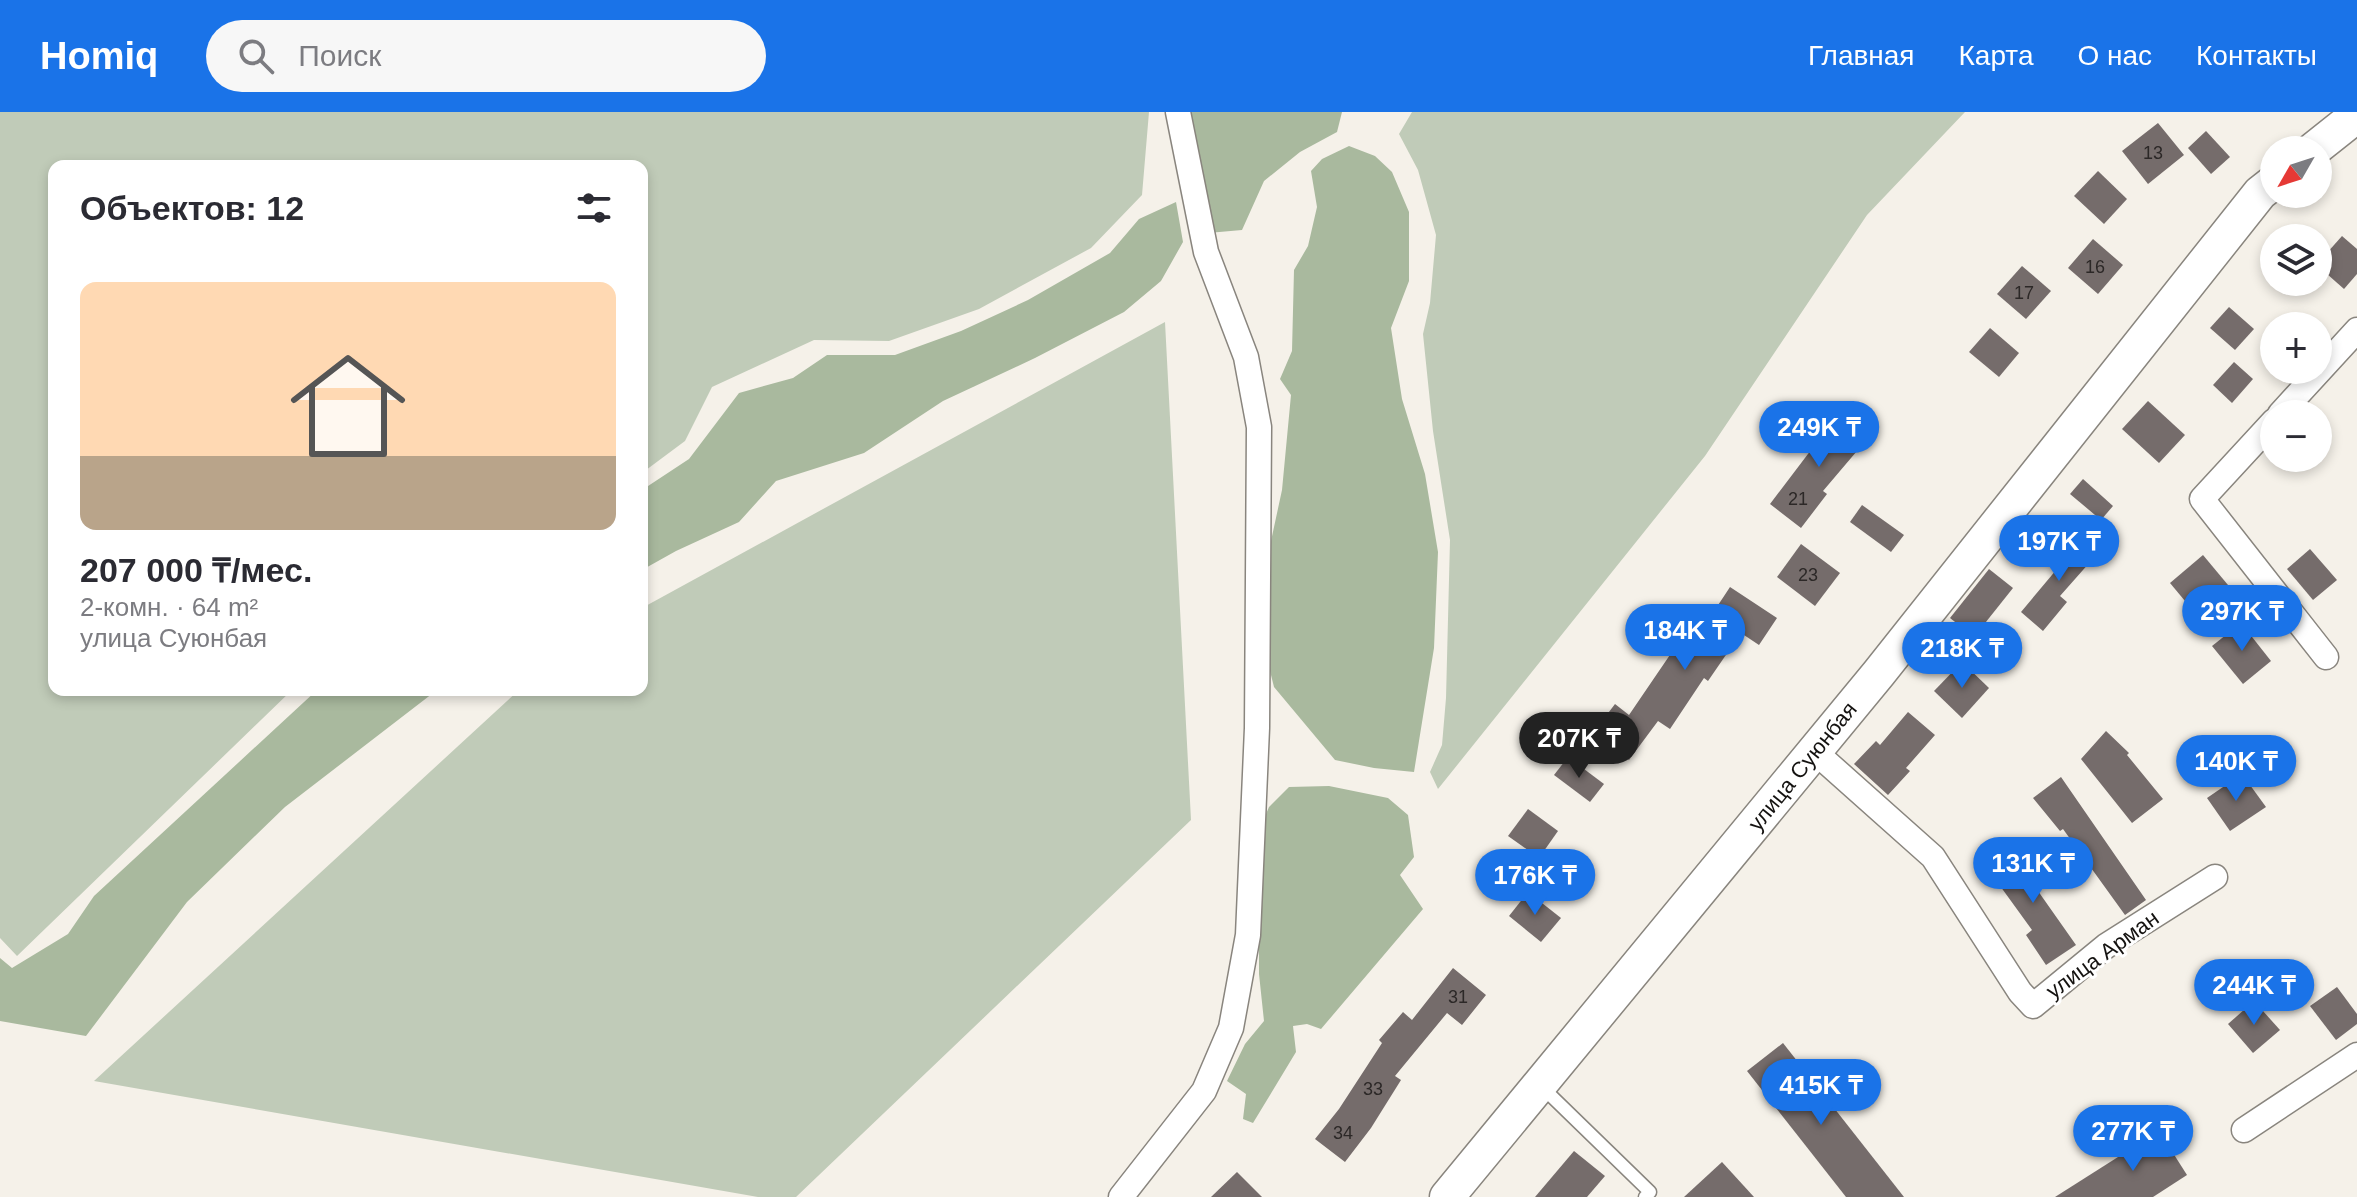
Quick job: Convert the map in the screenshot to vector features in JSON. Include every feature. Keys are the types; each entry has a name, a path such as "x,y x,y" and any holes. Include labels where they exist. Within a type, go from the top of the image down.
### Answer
{"main road":[{"path":"2331,136 2357,115"},
{"name":"улица Суюнбая","path":"1447,1197 1879,673 2260,193"}],"street":[{"path":"1121,1197 1204,1091 1231,1028 1248,935 1257,728 1259,427 1246,357 1206,252 1178,112"},
{"path":"2293,400 2357,330"},
{"path":"2260,436 2202,499 2326,657"},
{"name":"улица Арман","path":"1814,751 1933,857 2020,992 2033,1006 2106,946 2215,877"},
{"path":"2244,1130 2357,1055"}],"lane":[{"path":"1539,1085 1650,1192 1645,1197"}],"green space":[{"path":"0,112 1149,112 1142,195 1091,248 979,309 889,341 814,340 712,387 685,441 648,469 648,160 48,160 48,696 286,696 17,956 0,938"},
{"path":"1183,112 1342,112 1337,132 1300,152 1264,181 1242,230 1208,233"},
{"path":"1412,112 1965,112 1867,215 1705,456 1438,789 1430,772 1442,745 1450,540 1433,431 1423,334 1430,303 1436,235 1418,170 1399,134"},
{"path":"1349,146 1375,156 1392,172 1409,212 1409,281 1391,328 1402,399 1425,474 1438,552 1434,648 1414,772 1335,760 1274,687 1267,659 1271,541 1282,490 1291,395 1280,379 1292,351 1294,270 1308,246 1317,207 1311,171 1322,159"},
{"path":"1176,202 1183,242 1161,281 1124,312 943,401 864,453 776,481 739,522 648,567 648,486 689,459 739,393 793,378 827,355 895,355 961,331 1028,300 1110,253 1139,219"},
{"path":"1165,322 1191,820 796,1197 758,1197 94,1081 512,696 648,696 648,605"},
{"path":"311,696 429,696 285,807 187,902 86,1036 0,1021 0,958 12,968 68,934 94,896"},
{"path":"1329,786 1388,798 1408,815 1414,857 1400,875 1423,909 1321,1029 1307,1024 1293,1026 1296,1052 1253,1123 1243,1119 1246,1094 1227,1081 1245,1044 1264,1021 1252,847 1269,807 1289,787"}],"building":[{"path":"2158,123 2184,155 2148,184 2122,151"},
{"path":"2206,131 2230,157 2211,174 2188,148"},
{"path":"2098,171 2127,199 2104,224 2074,196"},
{"path":"2342,236 2357,249 2357,274 2344,289 2332,278 2332,247"},
{"path":"2093,239 2123,265 2098,294 2068,268"},
{"path":"2022,266 2051,291 2026,319 1997,294"},
{"path":"2229,307 2254,329 2235,350 2210,328"},
{"path":"1990,328 2019,353 1999,377 1969,352"},
{"path":"2234,362 2253,379 2232,403 2213,385"},
{"path":"2148,401 2185,435 2159,463 2122,429"},
{"path":"1836,411 1868,438 1823,491 1827,494 1801,528 1770,504 1811,450 1806,447"},
{"path":"2083,479 2113,506 2101,520 2070,494"},
{"path":"1862,505 1904,535 1891,552 1850,522"},
{"path":"2077,534 2098,553 2060,596 2067,602 2043,631 2021,612 2062,563 2056,558"},
{"path":"1801,544 1840,573 1815,606 1777,577"},
{"path":"2310,549 2337,580 2313,600 2287,569"},
{"path":"2203,555 2228,585 2195,613 2170,583"},
{"path":"1989,569 2013,588 1974,637 1950,618"},
{"path":"1730,587 1777,618 1759,645 1741,633 1708,681 1704,678 1670,729 1658,721 1629,760 1593,733 1615,704 1629,715 1691,624 1701,631"},
{"path":"2241,623 2271,661 2243,684 2212,646"},
{"path":"1962,662 1989,688 1962,718 1934,691"},
{"path":"1908,712 1935,735 1906,768 1910,771 1888,795 1854,764 1876,741 1880,745"},
{"path":"2106,731 2129,753 2127,755 2163,799 2132,823 2081,759"},
{"path":"1568,757 1604,784 1590,802 1554,775"},
{"path":"2242,774 2266,807 2230,831 2207,798"},
{"path":"2061,777 2146,900 2125,915 2063,829 2060,831 2033,798"},
{"path":"1528,809 1558,831 1539,858 1508,836"},
{"path":"2023,847 2049,883 2038,891 2076,945 2046,965 2026,935 2032,930 1990,872"},
{"path":"1528,892 1561,918 1541,942 1509,916"},
{"path":"1453,968 1486,995 1462,1025 1447,1013 1395,1076 1401,1080 1345,1162 1315,1139 1339,1109 1382,1043 1379,1040 1403,1012 1412,1020"},
{"path":"2337,987 2357,1014 2357,1024 2336,1040 2310,1006"},
{"path":"2254,1001 2280,1030 2253,1053 2228,1024"},
{"path":"1783,1043 1904,1197 1846,1197 1747,1071"},
{"path":"2159,1131 2187,1175 2153,1197 2055,1197"},
{"path":"1574,1151 1605,1176 1587,1197 1535,1197"},
{"path":"1722,1162 1754,1197 1684,1197"},
{"path":"1237,1172 1262,1197 1211,1197"}]}
